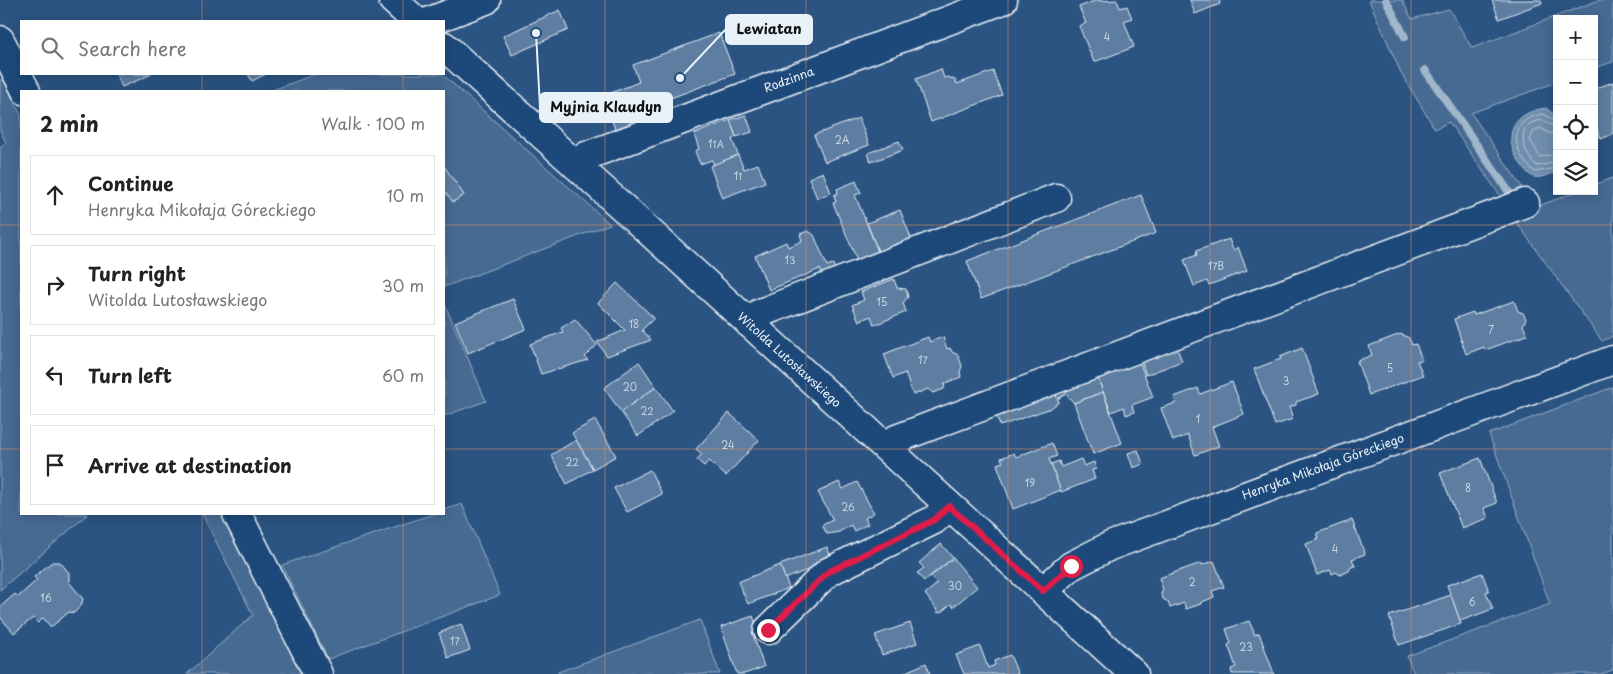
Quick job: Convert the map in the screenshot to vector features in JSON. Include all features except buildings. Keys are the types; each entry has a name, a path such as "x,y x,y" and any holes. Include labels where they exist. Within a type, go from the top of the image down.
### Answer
{"street":[{"path":"393,0 415,20"},
{"path":"433,20 486,0"},
{"name":"Rodzinna","path":"578,166 586,156 1004,0"},
{"path":"0,40 25,90"},
{"name":"Witolda Lutosławskiego","path":"445,47 1134,674"},
{"path":"749,323 760,313 1056,198"},
{"path":"886,448 896,438 1524,203"},
{"name":"Henryka Mikołaja Góreckiego","path":"1043,591 1071,566 1110,546 1613,360"},
{"path":"768,630 828,572 934,520 949,506"},
{"path":"238,515 318,674"}],"shaded area":[{"path":"1369,0 1402,0 1412,19 1449,9 1472,48 1553,17 1553,83 1471,113 1522,187 1503,200 1449,122 1435,129 1401,73"},
{"path":"1599,0 1613,0 1613,62 1598,67 1598,15 1559,15"},
{"path":"313,75 443,75 610,224 445,287 445,90 273,90"},
{"path":"3,78 20,113 20,515 87,515 0,590 0,148 6,143 0,130 0,80"},
{"path":"1613,178 1613,336 1602,341 1512,216 1567,195 1598,195 1598,184"},
{"path":"445,304 486,401 445,416"},
{"path":"1613,387 1613,670 1601,674 1414,674 1407,656 1550,604 1489,434"},
{"path":"462,504 500,595 328,659 282,565 430,515 445,515 445,510"},
{"path":"203,515 224,515 301,674 187,674 253,615"},
{"path":"700,620 720,674 559,674 558,672"}],"water":[{"path":"1546,108 1553,114 1553,173 1542,177 1534,177 1526,171 1514,153 1511,144 1511,135 1518,120 1525,114"}],"waterway":[{"path":"1386,0 1405,37"},
{"path":"1425,70 1511,195"}],"place":[{"name":"Myjnia Klaudyn","path":"536,33"},
{"name":"Lewiatan","path":"680,78"}],"route":[{"path":"768,630 828,572 934,520 949,506 1043,591 1071,566"}]}
